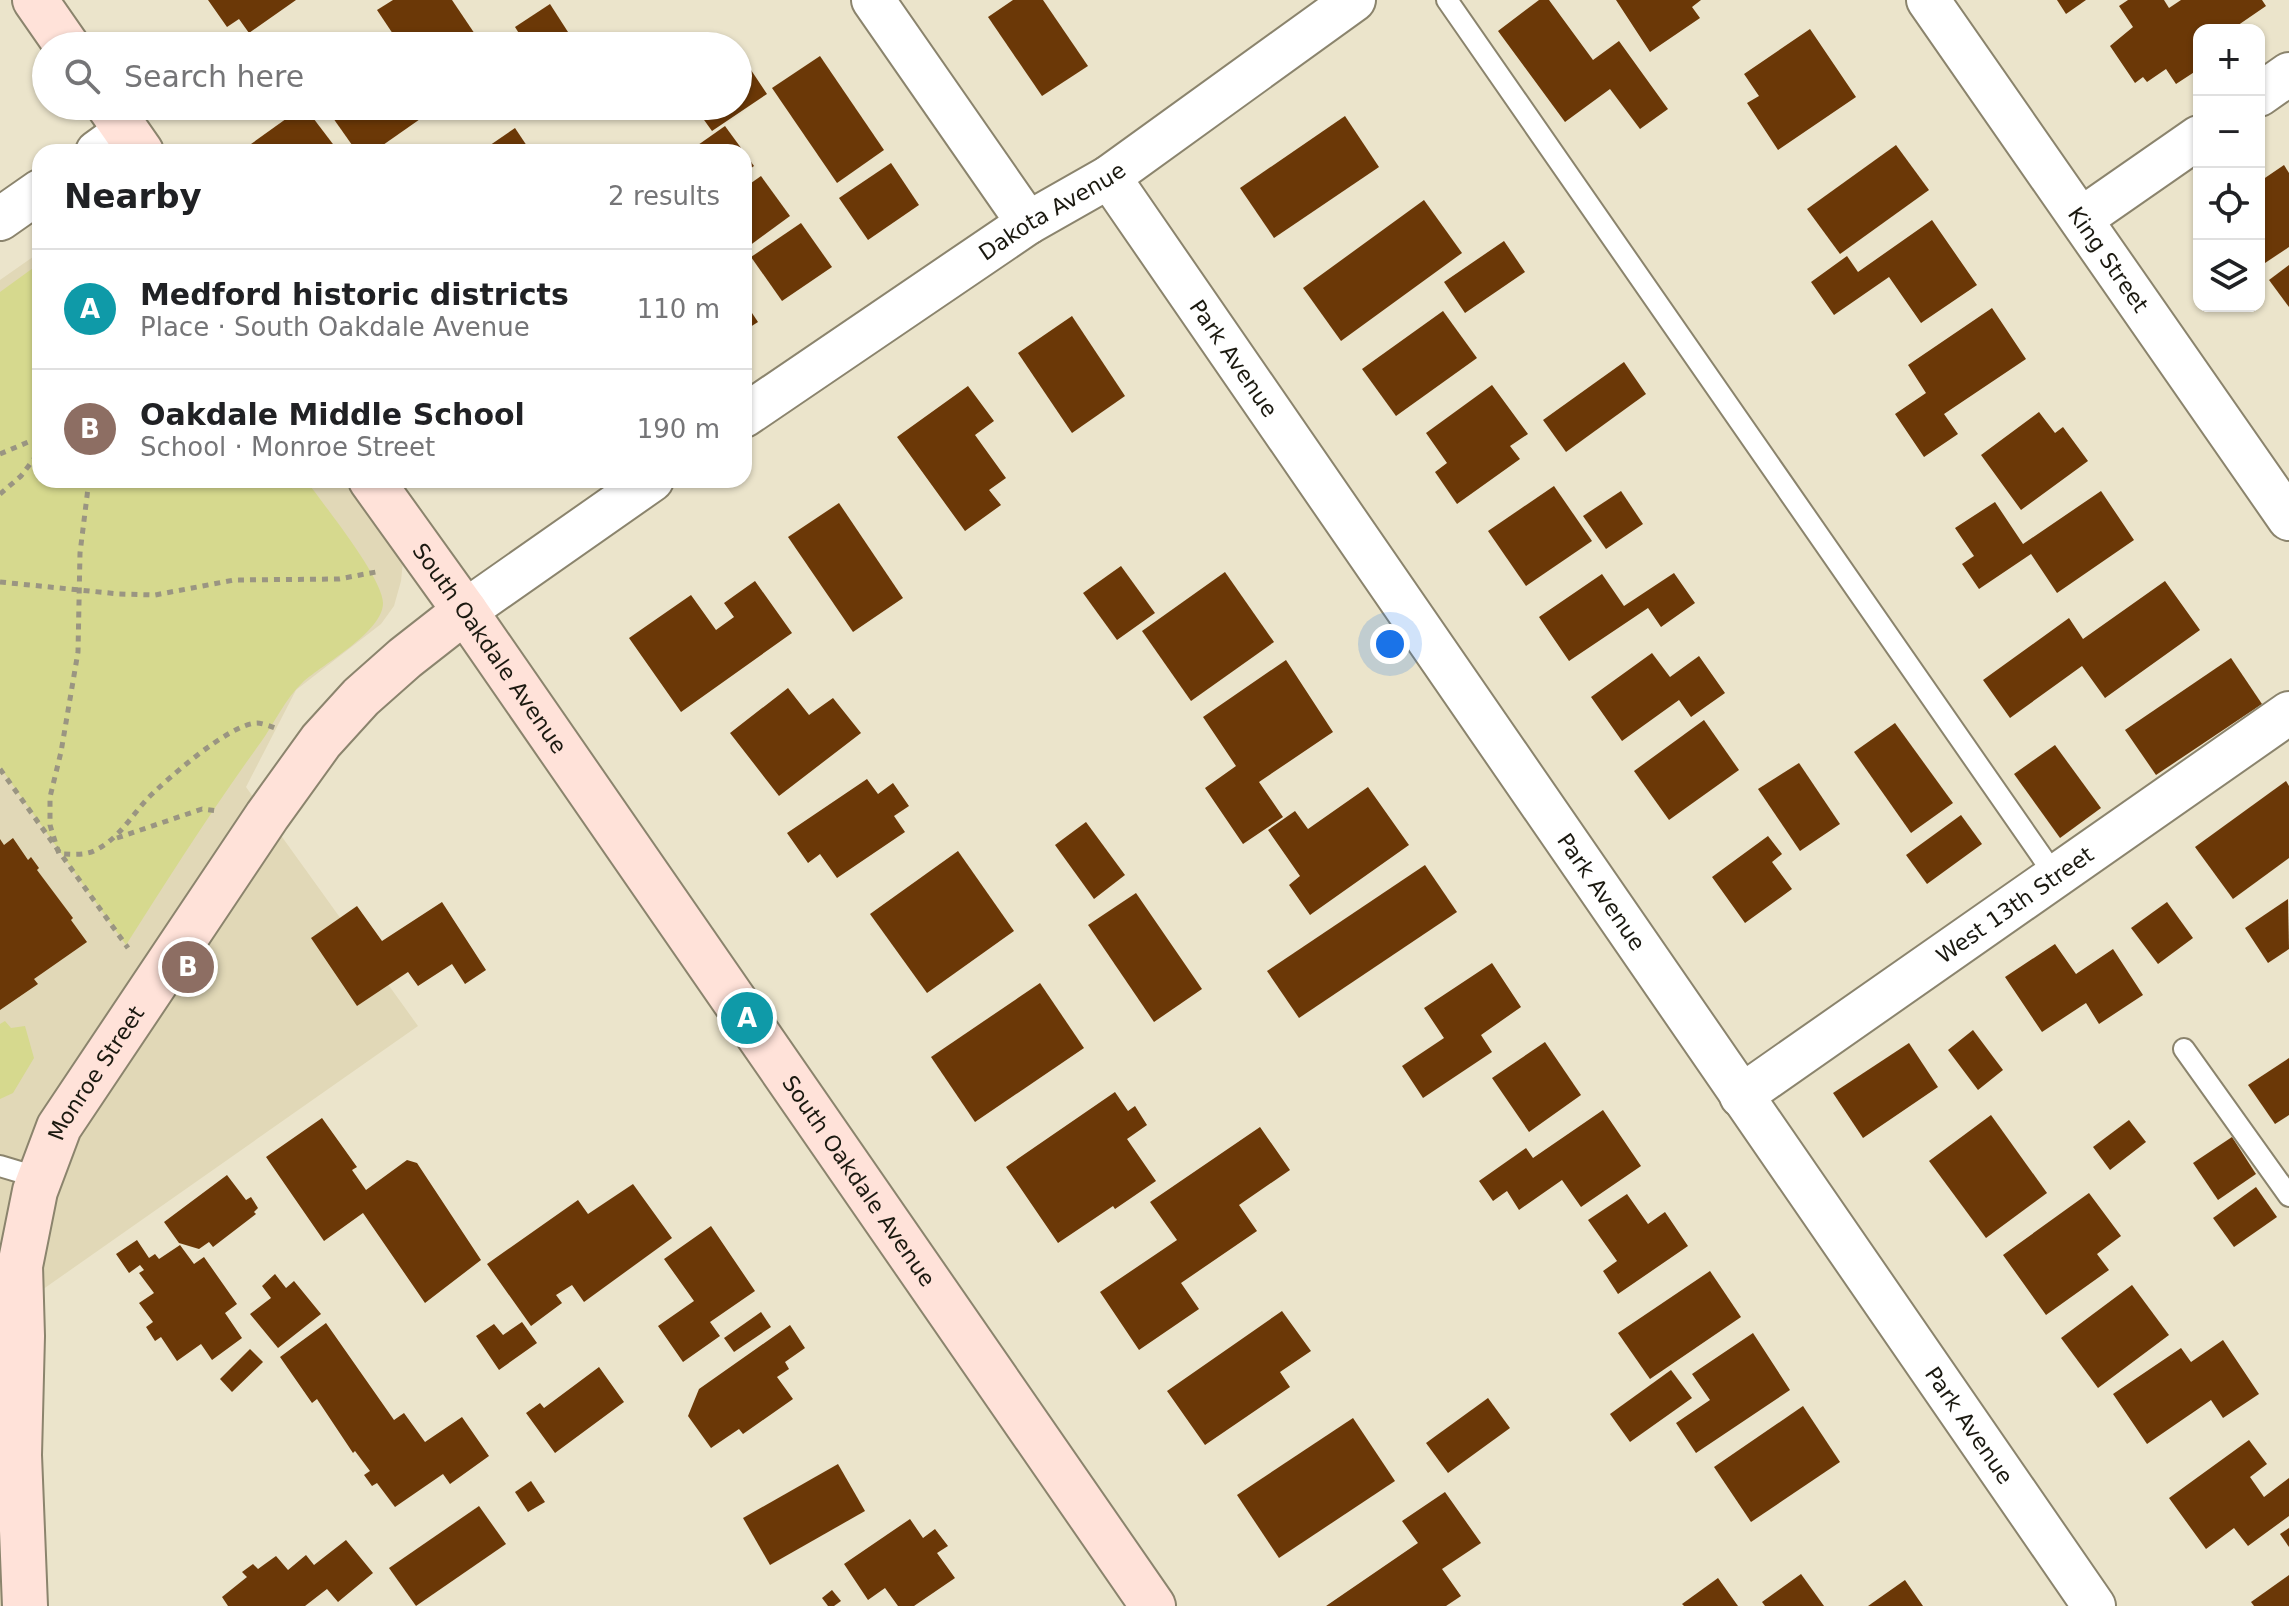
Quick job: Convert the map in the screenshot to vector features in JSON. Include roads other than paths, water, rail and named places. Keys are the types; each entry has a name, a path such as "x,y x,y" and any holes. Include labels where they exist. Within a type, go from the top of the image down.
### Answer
{"street":[{"path":"35,0 57,32"},
{"path":"873,0 1028,223"},
{"name":"Dakota Avenue","path":"752,411 1028,223 1109,177 1354,0"},
{"name":"King Street","path":"1928,0 2289,519"},
{"path":"2265,91 2289,74"},
{"path":"2081,219 2193,141"},
{"name":"Park Avenue","path":"1109,177 2094,1606"},
{"path":"0,219 32,197"},
{"name":"South Oakdale Avenue","path":"377,488 465,611 1153,1606"},
{"path":"465,611 641,488"},
{"name":"Monroe Street","path":"25,1606 19,1455 20,1172 59,1127 267,816 321,741 361,697 465,611"},
{"name":"West 13th Street","path":"1741,1096 2289,713"}],"lane":[{"path":"1447,0 2056,877"},
{"path":"2184,1049 2289,1196"}],"place":[{"name":"Oakdale Middle School","path":"188,967"},
{"name":"Medford historic districts","path":"747,1018"}]}
